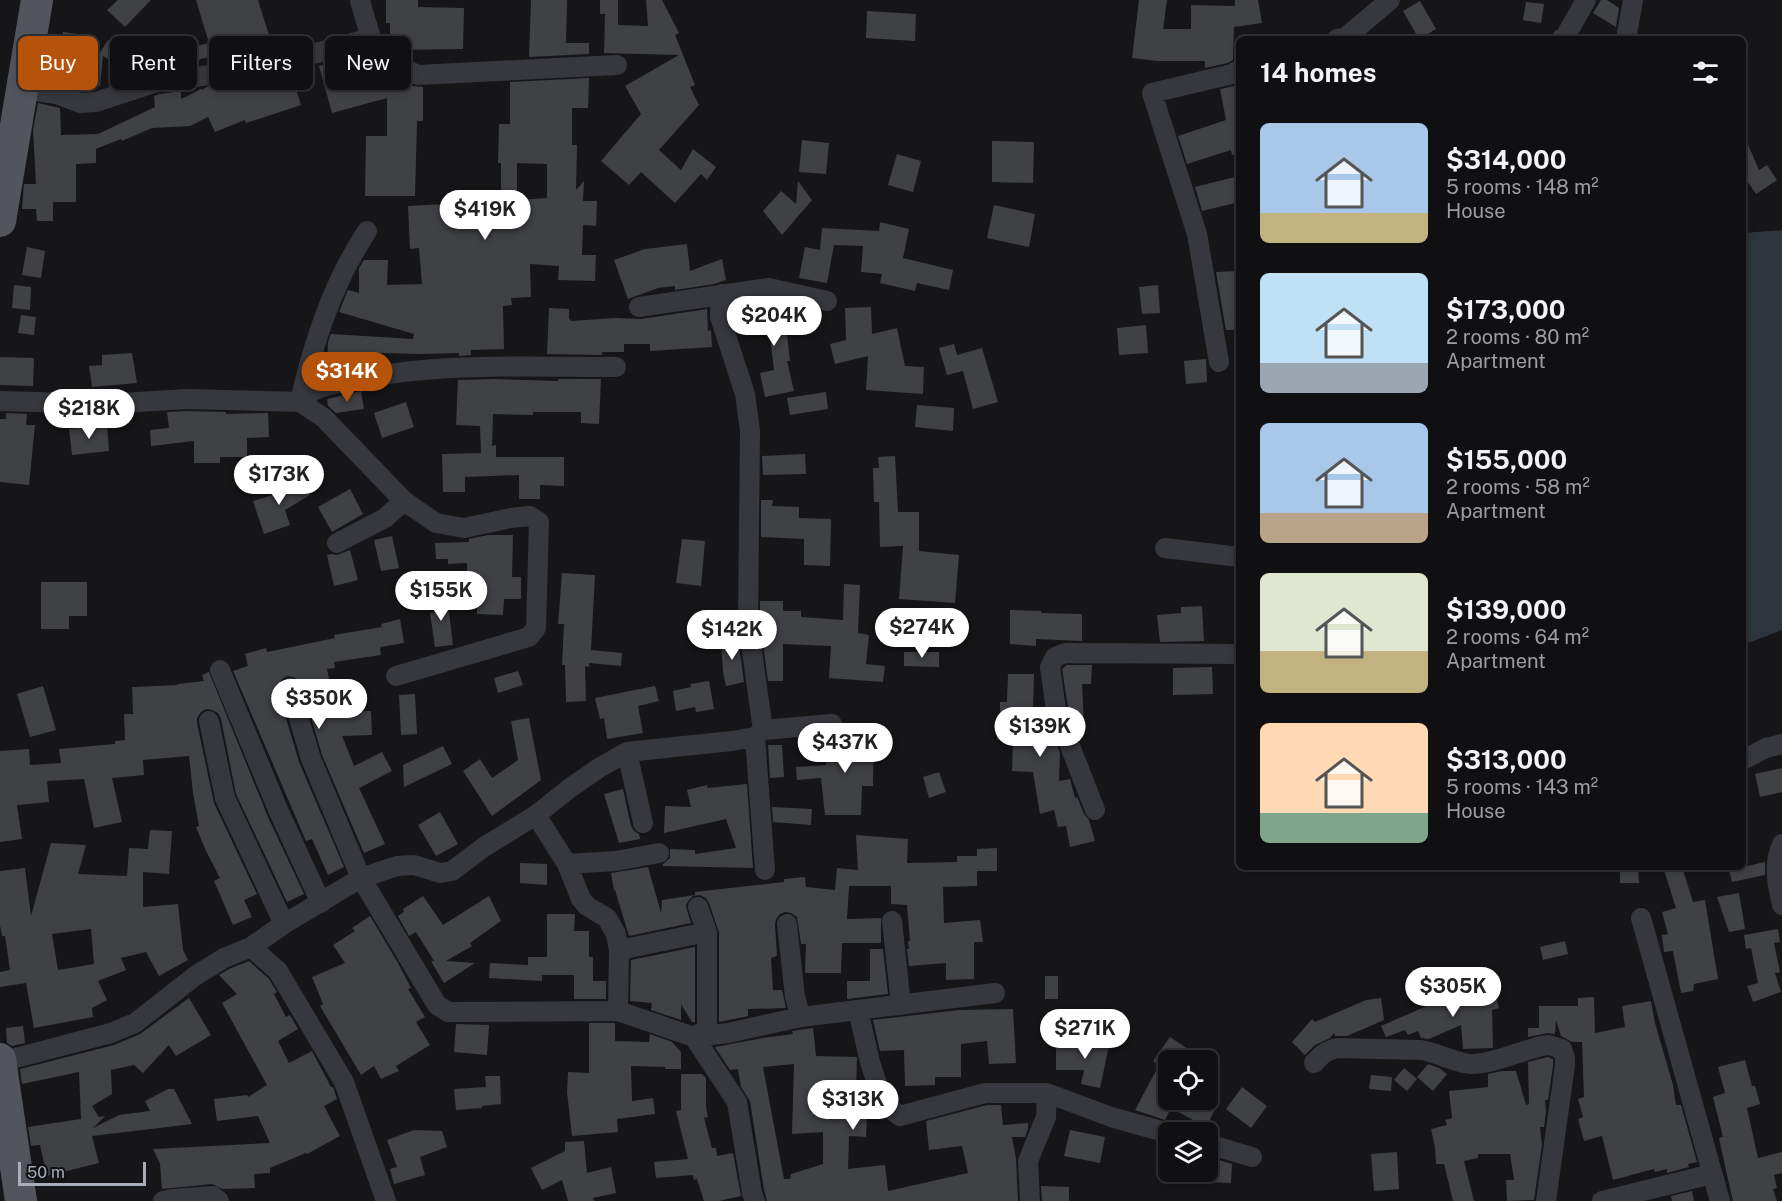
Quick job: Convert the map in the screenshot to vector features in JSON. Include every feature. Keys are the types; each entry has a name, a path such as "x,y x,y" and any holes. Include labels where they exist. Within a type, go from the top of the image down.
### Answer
{"main road":[{"path":"31,36 37,0"},
{"path":"0,221 23,90"},
{"path":"1,1068 21,1201"}],"street":[{"path":"1346,36 1390,0"},
{"path":"1565,36 1586,0"},
{"path":"360,1 369,36"},
{"path":"1626,36 1628,2"},
{"path":"30,90 57,94 80,103 96,102 157,82 262,68 325,50"},
{"path":"411,72 418,75 617,65"},
{"path":"1219,362 1197,234 1152,93 1236,72"},
{"path":"300,402 307,372 327,312 346,266 367,231"},
{"path":"639,306 769,288 827,301"},
{"path":"721,294 720,317 745,394 750,431 748,623 759,734 765,870"},
{"path":"300,402 311,392 340,383 422,370 485,366 616,368"},
{"path":"0,401 106,404 187,399 300,402 324,418 404,501 436,524 464,528 530,516 539,522 536,628 529,637 396,676"},
{"path":"337,543 385,518 404,501"},
{"path":"1165,548 1236,557"},
{"path":"1095,810 1056,710 1050,667 1055,657 1065,653 1236,654"},
{"path":"220,670 279,812 321,903"},
{"path":"290,688 311,759 361,878 437,1005 448,1012 618,1011 694,1036 728,1033 801,1017 995,993"},
{"path":"209,721 225,798 284,924"},
{"path":"1,1068 111,1033 135,1023 195,976 224,958 251,946 361,878 397,866 414,865 440,873 452,871 484,847 536,815 599,768 627,752 732,741 759,734 832,724"},
{"path":"1746,758 1766,748 1782,744"},
{"path":"627,752 643,823"},
{"path":"536,815 567,864 581,898 587,906 607,918 616,934 619,950 618,1011"},
{"path":"1782,844 1776,862 1776,876 1782,905"},
{"path":"567,864 616,861 659,853"},
{"path":"694,1036 707,1029 707,932 698,907"},
{"path":"1641,918 1720,1201"},
{"path":"892,921 902,1005"},
{"path":"787,924 795,998 801,1017"},
{"path":"619,950 707,932"},
{"path":"251,946 278,971 344,1083 386,1201"},
{"path":"858,1010 870,1062 883,1103 900,1116 985,1093 1047,1093 1111,1117 1158,1130"},
{"path":"694,1036 737,1102 755,1201"},
{"path":"1314,1063 1328,1050 1338,1048 1421,1050 1474,1065 1541,1046 1550,1045 1562,1049 1565,1065 1546,1201"},
{"path":"1030,1201 1028,1161 1046,1117 1047,1093"},
{"path":"1218,1147 1252,1157"},
{"path":"1602,1201 1712,1174"},
{"path":"163,1201 213,1196 219,1201"}],"shaded area":[{"path":"1782,230 1782,630 1746,644 1746,233"}],"building":[{"path":"118,0 151,0 125,27 107,10"},
{"path":"196,0 258,0 269,36 209,36 209,43"},
{"path":"386,0 418,0 418,7 464,8 463,49 411,50 411,36 390,36 390,23 386,23"},
{"path":"531,0 567,0 566,43 589,43 589,54 529,57"},
{"path":"600,0 618,0 618,25 648,26 646,0 662,0 679,33 675,35 695,85 690,87 699,105 659,150 681,170 693,149 716,167 707,180 701,174 675,203 641,172 629,185 601,161 641,114 625,86 679,55 604,53 605,14 600,14"},
{"path":"1139,0 1167,0 1163,29 1191,29 1191,5 1235,6 1235,0 1258,0 1262,23 1234,27 1233,60 1228,63 1205,68 1205,61 1157,61 1132,58"},
{"path":"1601,0 1607,0 1619,8 1616,27 1593,13"},
{"path":"1420,1 1436,29 1424,36 1417,36 1403,11"},
{"path":"1526,2 1544,4 1541,23 1523,20"},
{"path":"867,11 916,14 915,41 866,38"},
{"path":"63,32 86,35 86,36 62,36"},
{"path":"108,40 110,41 110,60 103,56 100,86 98,86 98,56"},
{"path":"209,43 209,57 197,62 197,46"},
{"path":"325,64 325,88 319,66"},
{"path":"589,78 588,108 572,108 572,145 577,145 576,190 584,181 583,201 597,201 596,226 583,225 582,255 596,255 595,281 558,280 559,266 530,264 531,297 511,298 512,305 503,306 504,349 471,350 471,355 459,356 459,353 381,353 381,363 359,367 359,365 327,363 328,342 331,334 413,339 414,334 339,312 348,290 359,293 359,268 364,260 388,260 387,285 422,284 419,248 410,249 408,206 501,201 501,163 498,163 499,124 510,124 510,82","holes":["517,163 547,164 547,198 517,200"]},
{"path":"411,85 423,87 423,121 417,121 415,196 365,196 366,136 387,136 387,98 332,113 326,90 411,90"},
{"path":"1234,86 1236,154 1232,155 1231,150 1187,164 1178,136 1226,120 1220,89"},
{"path":"207,87 209,90 296,90 301,105 246,123 245,120 215,132 208,117 190,126 152,128 122,141 121,139 96,149 96,163 76,164 76,202 53,202 53,221 37,221 36,209 22,209 24,184 36,184 33,130 38,103 60,108 61,135 98,134 155,107 154,96 181,91 181,99"},
{"path":"802,140 829,143 826,174 799,172"},
{"path":"1746,140 1759,170 1767,165 1777,180 1756,194 1746,179"},
{"path":"992,141 1034,142 1033,183 992,182"},
{"path":"897,154 921,161 913,192 888,185"},
{"path":"1236,177 1236,203 1202,211 1195,187"},
{"path":"798,181 812,200 782,235 763,211 781,191 796,204"},
{"path":"994,205 1035,214 1029,247 987,238"},
{"path":"880,222 909,229 903,258 953,270 949,290 917,283 915,291 880,283 882,274 861,272 863,246 834,245 827,283 799,278 805,247 820,250 822,228 879,231"},
{"path":"687,244 690,271 722,259 726,280 675,290 675,286 658,288 628,299 614,260 645,249"},
{"path":"27,247 45,251 41,278 22,275"},
{"path":"1236,271 1236,330 1226,330 1216,272"},
{"path":"14,285 31,287 30,310 12,308"},
{"path":"1158,285 1160,313 1142,314 1139,287"},
{"path":"769,300 782,303 780,335 787,334 790,361 787,361 794,391 765,397 760,373 774,370 768,321 746,319 747,303"},
{"path":"871,307 872,334 897,328 905,366 924,367 923,394 866,390 868,356 835,364 830,344 846,340 845,308"},
{"path":"549,308 569,309 571,321 641,319 707,309 708,331 711,330 712,347 650,351 650,344 624,344 624,352 602,352 602,355 547,354"},
{"path":"21,315 36,317 34,335 18,333"},
{"path":"1146,325 1148,353 1119,355 1117,328"},
{"path":"954,344 957,355 982,348 998,402 973,409 963,371 947,375 939,348"},
{"path":"132,353 137,383 92,387 89,366 102,365 102,355"},
{"path":"0,357 34,358 33,386 0,385"},
{"path":"1206,359 1207,382 1186,384 1184,361"},
{"path":"558,379 601,379 599,424 581,423 581,412 533,412 533,415 493,414 492,446 496,445 496,457 564,457 564,486 540,485 540,499 519,499 519,475 465,477 465,492 443,492 442,454 481,453 480,426 456,425 458,380 558,381"},
{"path":"361,391 364,409 336,413 328,406 327,399"},
{"path":"826,392 828,409 790,415 787,398"},
{"path":"406,402 414,427 382,438 374,413"},
{"path":"917,405 954,408 953,431 915,427"},
{"path":"167,412 226,412 226,414 268,413 269,437 247,438 247,457 220,457 220,463 194,463 194,441 151,446 150,430 169,428"},
{"path":"6,413 27,414 26,425 35,425 29,485 0,482 0,419 6,419"},
{"path":"107,425 109,451 72,455 69,429"},
{"path":"805,454 806,474 763,475 762,456"},
{"path":"895,456 898,512 919,512 919,551 959,555 955,603 899,599 903,546 880,547 879,502 874,502 873,468 879,468 878,457"},
{"path":"301,478 310,495 285,510 290,525 264,534 253,501 272,495"},
{"path":"350,489 363,514 332,532 318,507"},
{"path":"761,500 773,500 772,506 799,507 799,518 831,519 830,566 804,565 804,539 761,537"},
{"path":"488,535 513,535 512,577 521,577 521,599 504,599 503,615 477,614 477,573 467,573 467,563 448,564 448,559 436,559 435,543 469,542 469,539"},
{"path":"392,536 399,568 381,571 374,540"},
{"path":"682,539 705,541 701,586 676,583"},
{"path":"350,550 358,580 334,586 327,555 337,555"},
{"path":"562,573 595,575 591,650 622,653 621,666 589,663 589,667 585,666 586,701 566,702 565,665 562,665 564,624 558,624"},
{"path":"41,582 87,582 87,616 69,616 69,629 41,629"},
{"path":"844,584 860,585 858,633 869,635 866,664 885,666 883,682 829,678 831,646 783,644 783,681 768,681 760,622 760,601 783,601 783,611 801,611 801,617 843,620"},
{"path":"434,595 447,595 453,645 435,647 430,613 434,612"},
{"path":"1202,606 1204,641 1160,642 1157,615 1181,613 1181,607"},
{"path":"1010,610 1082,614 1082,641 1036,639 1036,646 1010,644"},
{"path":"400,619 404,643 380,647 381,655 334,662 335,668 327,669 336,712 371,711 372,735 342,736 354,766 382,752 392,771 359,788 385,844 364,853 322,755 299,680 287,676 279,685 278,691 299,762 344,867 328,875 312,839 306,841 233,671 248,666 245,654 266,648 267,652 335,638 334,635 382,627 381,624"},
{"path":"738,637 744,682 726,686 721,638"},
{"path":"904,652 939,652 939,667 904,666"},
{"path":"1067,665 1092,665 1091,684 1082,684 1084,725 1075,726 1068,707 1062,669"},
{"path":"1212,667 1213,694 1173,695 1173,668"},
{"path":"518,671 523,685 498,693 494,678"},
{"path":"209,672 268,817 304,894 287,902 236,794 221,719 218,713 212,710 206,709 201,712 197,723 214,803 257,894 244,900 252,917 233,925 214,881 220,878 196,827 199,826 189,756 143,760 144,775 112,778 122,822 94,828 84,779 47,781 49,802 17,805 22,839 0,842 0,751 29,749 30,765 61,763 59,749 115,744 115,741 125,740 124,714 133,714 132,687 178,685 204,681 202,675"},
{"path":"1008,674 1034,674 1033,712 1044,712 1060,753 1059,781 1070,779 1075,798 1077,797 1089,820 1095,841 1070,847 1066,826 1058,827 1054,810 1040,814 1033,772 1012,771 1013,740 997,740 1000,702 1007,702"},
{"path":"709,681 714,709 696,712 695,707 676,711 673,691 691,687 690,684"},
{"path":"43,686 56,730 30,737 17,694"},
{"path":"655,686 659,701 638,706 643,733 607,739 604,718 600,719 595,698"},
{"path":"415,694 417,734 401,735 399,695"},
{"path":"529,718 541,780 492,816 463,771 480,759 492,778 518,760 511,721"},
{"path":"841,732 874,732 873,786 862,786 861,815 825,815 821,778 797,780 796,767 826,765 827,749 840,749"},
{"path":"768,745 782,745 784,777 770,778"},
{"path":"443,746 452,764 404,787 403,765"},
{"path":"1782,768 1782,792 1760,797 1755,774"},
{"path":"939,772 946,792 929,798 923,777"},
{"path":"747,784 753,868 663,866 670,858 670,849 695,850 695,854 736,848 726,819 664,833 665,806 691,807 687,790 707,785 708,788"},
{"path":"623,789 631,826 639,834 640,839 619,843 604,794"},
{"path":"772,807 812,809 811,825 773,822"},
{"path":"440,812 458,844 436,856 418,825"},
{"path":"150,830 172,831 169,874 143,872 143,907 178,904 183,950 188,960 159,976 146,952 121,958 126,970 98,981 107,1000 92,1008 93,1017 34,1028 26,983 0,987 0,972 10,970 5,936 2,936 0,925 0,871 25,868 31,916 51,843 86,845 78,874 127,876 129,848 148,849","holes":["91,929 94,964 58,970 52,934"]},
{"path":"856,835 908,839 907,863 957,862 957,856 977,856 977,849 997,848 997,871 977,871 977,886 943,887 944,923 980,920 983,942 974,942 974,979 946,980 946,963 909,966 907,949 909,949 908,941 910,941 907,905 891,904 891,886 849,886 847,919 881,918 881,943 842,943 841,973 805,973 806,944 801,944 797,917 791,913 780,914 775,925 777,956 771,958 773,990 782,990 786,1008 748,1009 748,1016 719,1022 719,932 706,898 700,895 693,896 686,905 691,923 629,936 611,873 648,867 661,913 662,900 695,895 695,892 784,882 784,879 805,877 806,887 835,890 837,868 858,870"},
{"path":"1765,862 1765,875 1732,882 1729,870 1746,870 1746,866"},
{"path":"520,863 547,864 547,885 520,883"},
{"path":"1620,870 1638,870 1639,883 1620,883"},
{"path":"1664,870 1683,870 1693,902 1705,900 1718,979 1694,984 1693,991 1681,993 1673,951 1664,952 1662,935 1668,934 1662,912 1676,908"},
{"path":"1739,893 1745,929 1729,932 1717,897"},
{"path":"423,896 443,925 489,896 501,921 470,943 472,946 446,961 475,963 444,983 431,961 434,961 416,932 409,936 398,916 404,912 403,909"},
{"path":"547,914 575,914 574,931 589,931 589,957 593,957 593,981 606,981 606,999 574,999 574,975 542,975 542,981 489,978 490,963 528,965 528,957 547,957"},
{"path":"370,916 398,963 411,988 408,989 425,1017 416,1022 430,1045 396,1066 399,1071 381,1079 374,1066 361,1075 320,1006 323,1004 312,977 345,963 333,945 355,931 352,928"},
{"path":"1778,929 1780,942 1774,943 1780,972 1775,973 1781,992 1753,1002 1747,986 1758,983 1751,948 1746,949 1744,935"},
{"path":"1565,941 1568,954 1543,960 1540,947"},
{"path":"695,947 695,1022 692,1022 681,1004 681,1020 651,1010 652,1003 630,1001 631,960"},
{"path":"870,949 883,949 888,994 847,999 847,981 870,981"},
{"path":"249,961 269,979 277,992 274,994 286,1017 290,1015 298,1029 278,1041 289,1063 312,1051 333,1087 337,1099 324,1106 340,1136 307,1154 270,1168 270,1173 254,1174 255,1188 223,1189 212,1184 162,1189 160,1164 153,1149 270,1143 258,1116 217,1121 214,1099 247,1095 248,1097 267,1085 222,1003 237,994 219,975"},
{"path":"1045,976 1058,976 1058,999 1045,999"},
{"path":"1493,985 1499,1008 1492,1010 1493,1048 1463,1049 1461,1025 1429,1039 1421,1038 1418,1031 1408,1035 1405,1030 1386,1037 1381,1026 1461,991 1461,993"},
{"path":"1594,997 1595,1033 1625,1027 1622,1006 1651,1001 1676,1105 1681,1105 1697,1162 1688,1164 1689,1167 1667,1173 1667,1169 1655,1172 1654,1169 1613,1180 1602,1136 1584,1141 1578,1119 1583,1117 1578,1099 1584,1097 1582,1042 1572,1042 1561,1036 1556,1020 1555,1034 1528,1037 1528,1028 1539,1028 1539,1006 1578,1006 1578,998"},
{"path":"189,998 211,1035 176,1056 169,1045 143,1073 134,1065 111,1070 112,1094 92,1106 99,1117 105,1116 93,1128 119,1115 150,1111 145,1101 168,1089 174,1089 192,1124 92,1136 99,1163 47,1176 40,1145 31,1146 28,1127 81,1119 79,1072 22,1084 20,1069 114,1045 140,1034"},
{"path":"1381,998 1384,1020 1347,1036 1335,1036 1334,1033 1330,1038 1315,1045 1305,1055 1292,1042 1312,1019 1315,1022 1366,1000"},
{"path":"1013,1009 1016,1063 989,1064 987,1041 961,1044 961,1077 935,1077 935,1085 905,1086 904,1050 880,1051 873,1020 959,1010"},
{"path":"589,1023 615,1023 615,1041 649,1042 650,1034 672,1042 681,1052 681,1069 631,1066 632,1101 653,1098 655,1114 617,1119 618,1132 572,1136 567,1092 568,1072 589,1073"},
{"path":"456,1024 489,1025 487,1055 454,1052"},
{"path":"23,1026 25,1043 12,1046 7,1043 6,1028"},
{"path":"813,1028 816,1056 857,1057 856,1090 863,1090 862,1118 867,1118 866,1137 849,1136 848,1169 885,1165 888,1191 968,1173 962,1146 929,1150 926,1121 987,1105 1001,1105 1003,1125 1028,1123 1025,1137 1012,1137 1016,1159 1018,1201 767,1201 750,1101 741,1087 738,1069 730,1070 715,1047 793,1034 792,1031","holes":["794,1064 792,1134 823,1132 823,1164 791,1174 790,1179 784,1179 763,1067"]},
{"path":"1091,1037 1110,1041 1100,1088 1081,1084 1084,1070 1056,1070 1056,1045 1089,1045"},
{"path":"1170,1037 1189,1050 1161,1050"},
{"path":"1158,1054 1158,1064 1153,1061"},
{"path":"1548,1057 1553,1059 1553,1066 1548,1100 1545,1100 1544,1127 1540,1127 1542,1145 1534,1200 1507,1201 1506,1180 1514,1180 1510,1154 1478,1154 1478,1158 1464,1161 1474,1201 1453,1201 1444,1164 1436,1164 1431,1129 1447,1125 1445,1120 1452,1118 1449,1091 1488,1087 1488,1074 1516,1071 1526,1105 1529,1104 1528,1062"},
{"path":"1745,1060 1760,1104 1747,1108 1758,1158 1782,1152 1782,1173 1774,1175 1777,1188 1773,1189 1777,1201 1733,1201 1725,1166 1719,1138 1723,1137 1713,1097 1725,1093 1718,1067"},
{"path":"1428,1064 1447,1074 1433,1091 1417,1077"},
{"path":"1158,1067 1158,1110 1170,1110 1165,1120 1135,1110"},
{"path":"1404,1068 1417,1079 1407,1091 1394,1080"},
{"path":"681,1074 702,1074 706,1078 708,1117 704,1118 712,1148 716,1148 717,1156 733,1153 741,1196 719,1201 704,1201 697,1179 694,1180 693,1175 656,1178 654,1162 688,1159 676,1111 681,1110"},
{"path":"1371,1075 1392,1077 1391,1091 1369,1089"},
{"path":"485,1076 500,1076 501,1104 456,1110 454,1089 486,1087"},
{"path":"1242,1087 1267,1106 1251,1128 1226,1109"},
{"path":"1175,1110 1215,1110 1209,1122 1197,1122"},
{"path":"414,1130 442,1131 447,1147 420,1157 425,1175 394,1184 390,1169 397,1167 387,1140"},
{"path":"1070,1130 1105,1137 1100,1163 1064,1156"},
{"path":"584,1141 587,1173 611,1167 616,1193 593,1198 594,1201 568,1201 562,1180 542,1190 531,1168 565,1151 565,1142"},
{"path":"1397,1152 1399,1189 1374,1191 1371,1154"},
{"path":"1218,1160 1232,1164 1231,1183 1208,1182 1218,1182"},
{"path":"1041,1186 1069,1187 1069,1201 1042,1201"},
{"path":"1692,1191 1694,1201 1672,1201 1671,1196"}]}
